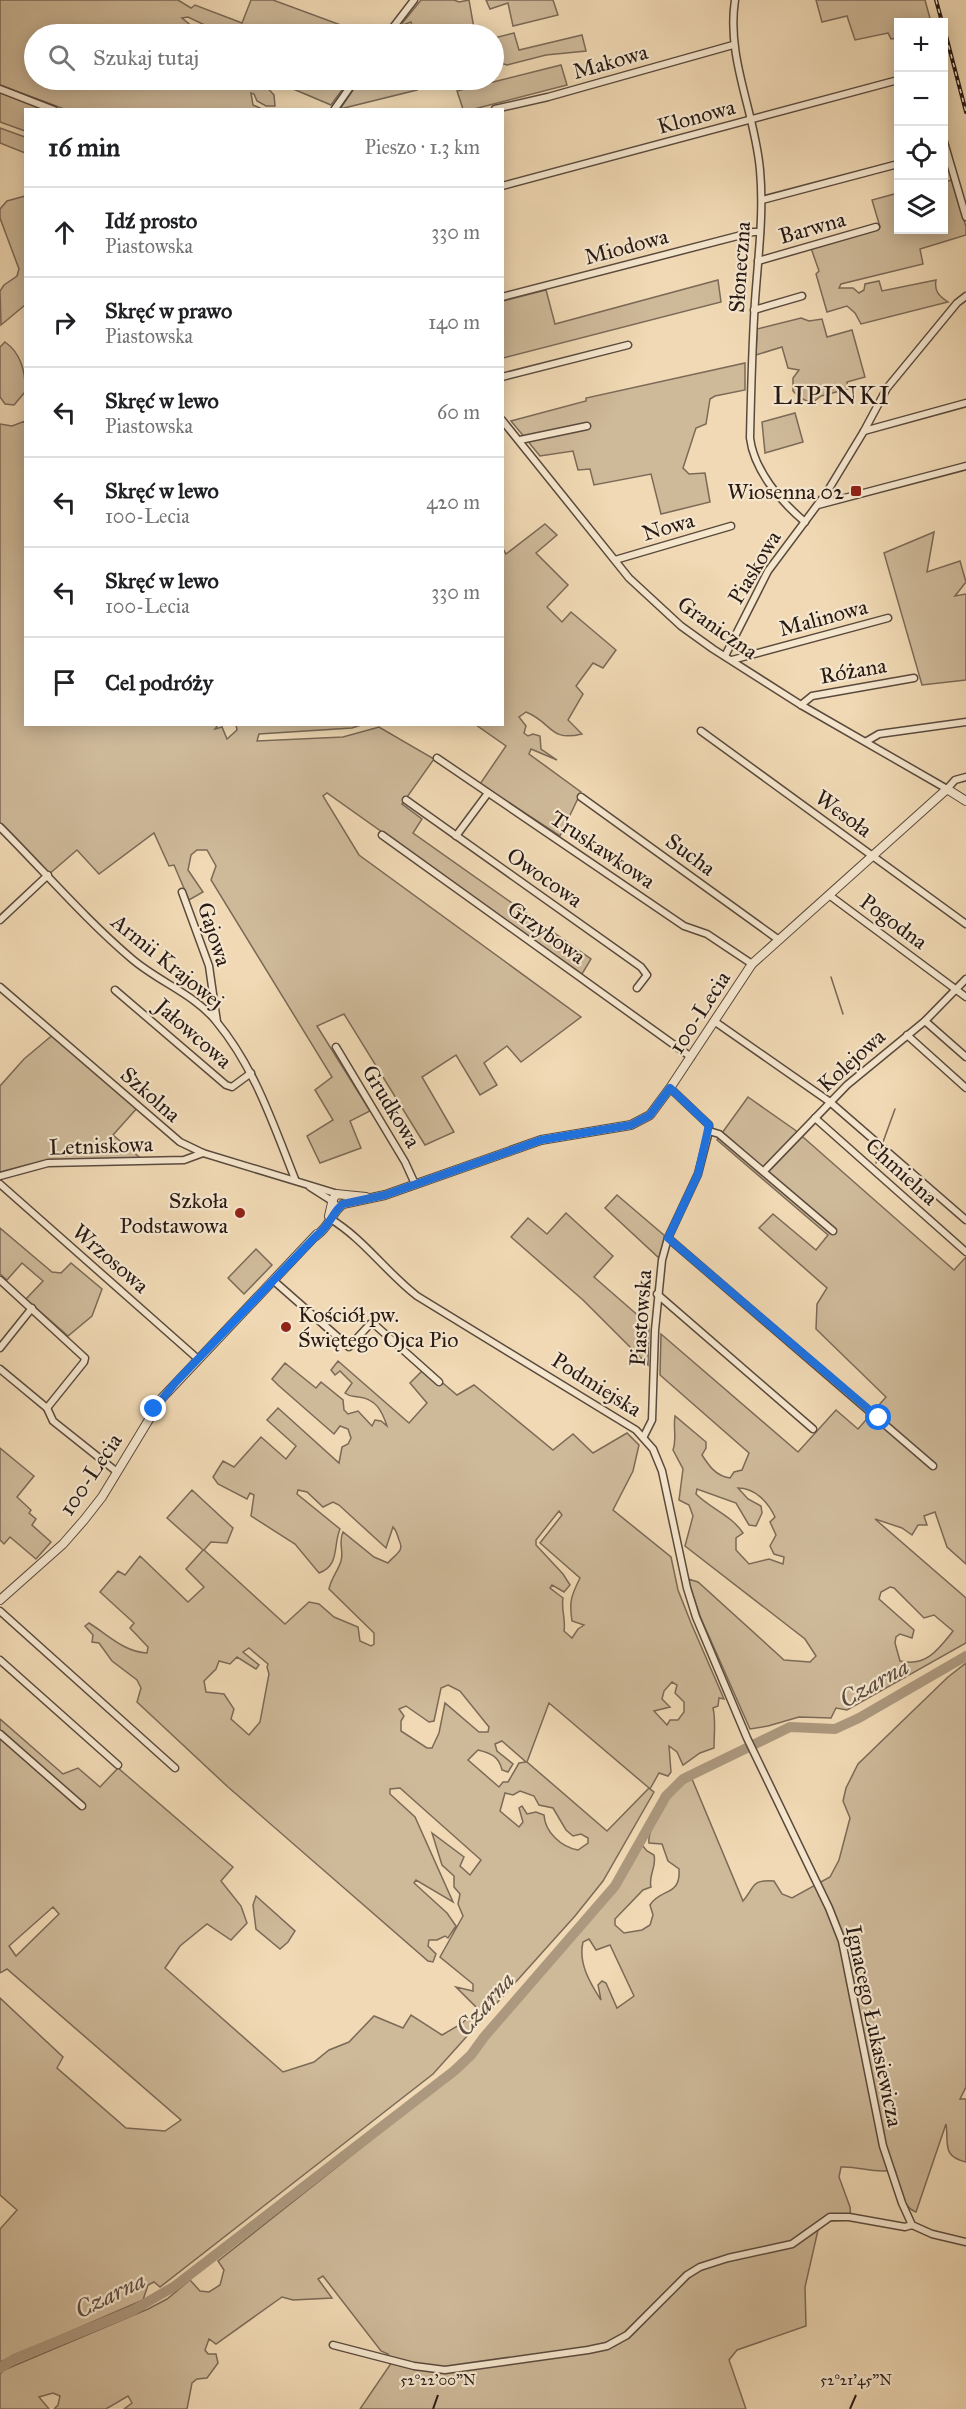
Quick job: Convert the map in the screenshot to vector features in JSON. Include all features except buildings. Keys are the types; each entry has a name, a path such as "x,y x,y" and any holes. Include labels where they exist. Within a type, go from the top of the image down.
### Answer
{"street":[{"path":"396,24 414,0"},
{"name":"Słoneczna","path":"735,0 733,45 751,120 760,169 762,200 754,310 750,438 752,453 759,469 805,522"},
{"name":"Makowa","path":"500,108 549,97 733,45"},
{"name":"Klonowa","path":"504,185 894,81"},
{"path":"0,89 49,108"},
{"path":"335,108 348,90"},
{"path":"948,161 966,217"},
{"path":"762,200 894,165"},
{"name":"Barwna","path":"758,261 876,227"},
{"name":"Miodowa","path":"504,296 760,232"},
{"path":"754,310 802,296"},
{"name":"Piaskowa","path":"725,656 768,571 818,506 893,380 957,303 966,296"},
{"path":"504,376 627,345"},
{"path":"864,431 966,403"},
{"name":"Graniczna","path":"504,422 634,584 681,626 801,705 867,741 966,801"},
{"path":"520,440 587,426"},
{"path":"818,506 966,466"},
{"name":"Nowa","path":"615,560 731,526"},
{"name":"Malinowa","path":"732,660 888,618"},
{"name":"Różana","path":"801,705 812,696 914,678"},
{"path":"867,741 879,734 966,722"},
{"name":"Wesoła","path":"701,731 966,924"},
{"name":"Truskawkowa","path":"437,758 684,926 707,934 752,964"},
{"path":"947,789 955,780 966,777"},
{"name":"100-Lecia","path":"0,1600 63,1544 84,1520 102,1497 154,1409 198,1359 316,1236 330,1219 337,1203 373,1197 541,1140 631,1125 650,1115 752,964 947,789"},
{"path":"456,836 488,793"},
{"name":"Sucha","path":"581,797 779,940"},
{"name":"Owocowa","path":"406,800 641,967 647,975 637,988"},
{"name":"Armii Krajowej","path":"0,827 48,874 91,922 135,961 196,1001 217,1023 251,1073 276,1125 295,1179"},
{"name":"Grzybowa","path":"382,836 691,1057"},
{"path":"0,920 48,874"},
{"name":"Gajowa","path":"182,892 209,966 217,1023"},
{"name":"Pogodna","path":"829,895 966,997"},
{"name":"Kolejowa","path":"764,1171 830,1102 871,1064 925,1021 966,979"},
{"name":"Szkolna","path":"0,987 180,1142 202,1153 340,1194"},
{"name":"Jałowcowa","path":"116,990 226,1085 231,1087 251,1073"},
{"path":"714,1021 830,1102 966,1220"},
{"path":"925,1021 966,1057"},
{"path":"907,1035 966,1088"},
{"name":"Grudkowa","path":"336,1047 405,1162 415,1184"},
{"path":"670,1088 709,1125 709,1131 719,1134 833,1232"},
{"name":"Chmielna","path":"815,1118 966,1252"},
{"name":"Piastowska","path":"644,1436 652,1419 657,1294 668,1238 698,1174 709,1131"},
{"name":"Letniskowa","path":"0,1176 48,1163 184,1160 202,1153"},
{"name":"Szkolna","path":"304,1183 337,1203"},
{"name":"Wrzosowa","path":"0,1184 198,1359"},
{"path":"337,1203 344,1198 340,1194"},
{"name":"100-Lecia","path":"340,1194 373,1197"},
{"name":"Podmiejska","path":"330,1219 348,1231 394,1277 428,1303 591,1401 644,1436 653,1449 662,1471 687,1588 696,1617 748,1740"},
{"name":"Piastowska","path":"668,1238 933,1466"},
{"path":"0,1280 85,1358 47,1408"},
{"path":"274,1281 349,1347 370,1324 374,1324 439,1382"},
{"path":"657,1294 813,1429"},
{"path":"0,1348 32,1308"},
{"path":"0,1369 47,1408 53,1422 117,1472"},
{"path":"0,1611 175,1768"},
{"path":"0,1660 118,1765"},
{"path":"0,1734 82,1806"},
{"name":"Ignacego Łukasiewicza","path":"748,1740 830,1908 842,1941 883,2146 902,2203 912,2225"},
{"path":"333,2345 414,2366 445,2370 607,2346 627,2335 687,2275 700,2267 728,2258 792,2244 830,2217 849,2217 905,2227 912,2225 932,2234 966,2242"}],"shaded area":[{"path":"0,0 178,0 191,8 195,5 242,23 251,0 273,0 338,24 203,24 188,17 182,18 189,24 24,24 24,90 269,90 274,95 275,106 266,106 257,101 251,93 253,105 260,108 61,108 0,85"},
{"path":"421,0 459,2 469,0 473,24 412,24 411,22 402,24"},
{"path":"486,0 553,0 558,15 513,26 508,3 490,9"},
{"path":"816,0 925,0 930,18 894,18 894,39 891,39 888,33 855,40 847,16 822,22"},
{"path":"514,33 519,50 582,35 586,51 546,55 507,65 504,64 504,36"},
{"path":"561,65 567,85 478,108 463,108 457,91 504,90 504,79"},
{"path":"296,90 342,90 331,105"},
{"path":"353,90 417,90 344,108 341,108"},
{"path":"0,92 43,108 24,108 24,131 0,122"},
{"path":"0,128 24,137 24,153 0,143"},
{"path":"952,180 966,227 966,235 920,249 923,264 841,284 839,288 853,288 859,293 864,290 865,284 879,281 882,291 936,280 938,293 948,302 861,324 855,313 847,306 827,312 816,274 819,271 811,248 880,227 872,200 894,194 894,234 948,234 948,181"},
{"path":"24,196 24,306 1,325 0,291 4,285 17,276 19,269 0,218 0,209 7,201"},
{"path":"718,280 721,302 504,358 504,301 546,290 555,324"},
{"path":"801,318 809,321 822,319 827,337 852,330 865,377 847,382 848,389 821,396 812,403 800,398 793,391 793,378 799,370 788,368 782,347 756,355 757,329"},
{"path":"5,342 15,352 24,374 24,393 14,405 5,404 0,397 0,347"},
{"path":"745,363 745,390 710,399 706,424 696,428 683,468 689,474 705,473 710,502 661,514 651,474 594,485 590,469 578,470 573,451 540,456 511,421 586,401 586,398"},
{"path":"795,413 803,442 765,453 762,422"},
{"path":"24,421 24,726 217,726 215,729 222,727 227,739 237,730 236,726 358,726 259,734 257,741 343,737 379,727 434,759 402,804 422,819 413,833 591,959 582,974 327,793 323,796 359,855 581,1017 521,1062 507,1046 484,1063 497,1085 480,1095 456,1055 422,1077 454,1132 425,1145 344,1014 317,1026 370,1111 350,1121 361,1148 320,1163 307,1136 333,1120 315,1090 332,1077 211,880 216,866 207,850 197,850 191,855 188,870 203,892 189,900 174,865 169,866 154,833 99,874 77,850 48,875 0,827 0,424 12,426"},
{"path":"545,524 557,535 536,553 568,585 547,607 562,622 571,612 616,650 603,668 593,663 576,686 583,694 568,720 582,734 571,736 557,733 526,712 519,717 526,726 524,733 528,736 533,734 540,736 541,749 557,760 531,749 529,754 581,792 560,836 480,784 506,746 477,726 504,726 504,551 506,554"},
{"path":"934,532 927,572 960,561 966,582 955,596 966,594 966,680 922,685 884,553"},
{"path":"55,1033 138,1107 113,1135 144,1161 48,1163 0,1176 0,1086 24,1059"},
{"path":"748,1097 795,1130 954,1270 966,1257 966,1564 947,1547 935,1512 924,1516 927,1525 918,1525 912,1535 902,1528 875,1519 966,1598 966,1643 847,1710 836,1708 831,1718 799,1717 750,1729 700,1616 688,1579 698,1582 784,1660 810,1662 816,1656 805,1639 685,1546 693,1516 689,1505 679,1500 683,1469 673,1450 675,1416 706,1442 702,1455 710,1467 721,1475 730,1478 734,1472 742,1470 749,1453 660,1375 661,1334 798,1452 836,1410 858,1429 886,1397 816,1329 817,1304 827,1288 759,1228 773,1214 816,1250 828,1235 717,1140","holes":["738,1488 755,1493 772,1511 775,1517 770,1522 776,1535 770,1546 774,1554 784,1557 783,1564 769,1559 749,1564 736,1550 736,1538 743,1533 733,1521 696,1494 697,1489 736,1503 749,1525 756,1526 762,1513 761,1506 748,1499","890,1587 894,1588 924,1618 934,1615 953,1631 931,1655 917,1662 900,1661 895,1643 896,1637 900,1634 912,1638 914,1630 879,1599 881,1592"]},
{"path":"617,1195 665,1236 659,1258 605,1208"},
{"path":"566,1213 613,1256 594,1277 649,1325 648,1365 583,1300 511,1237 528,1218 547,1234"},
{"path":"0,1228 52,1272 61,1273 71,1263 102,1289 92,1316 68,1336 26,1299 43,1281 22,1263 7,1280 0,1274"},
{"path":"256,1249 272,1265 244,1294 228,1278"},
{"path":"338,1361 409,1423 427,1403 410,1383 425,1368 457,1395 474,1385 553,1450 573,1434 593,1453 627,1433 639,1445 633,1471 613,1510 671,1557 678,1590 724,1699 719,1698 718,1706 713,1708 714,1748 700,1753 683,1765 677,1752 669,1746 671,1772 668,1776 659,1773 650,1789 654,1792 603,1881 575,1916 433,2074 160,2287 154,2282 148,2285 143,2300 0,2362 0,2229 17,2210 0,2195 0,1998 63,2057 57,2068 126,2128 165,2131 181,2120 7,1969 0,1973 0,1719 63,1774 78,1768 100,1787 118,1768 233,1867 221,1881 241,1906 247,1923 231,1940 207,1924 180,1946 165,1968 283,2072 314,2062 329,2050 349,2042 374,2016 403,2028 411,2015 442,2035 461,2024 478,2009 456,1987 473,1991 473,1984 440,1957 463,1916 458,1904 460,1894 454,1887 454,1876 442,1865 432,1833 464,1857 460,1866 470,1875 481,1860 400,1788 390,1789 390,1794 415,1817 453,1902 416,1880 414,1883 447,1913 456,1926 448,1938 445,1936 437,1940 429,1940 428,1946 436,1954 433,1962 428,1961 228,1787 137,1702 141,1688 137,1680 112,1661 99,1643 92,1642 93,1635 85,1626 89,1623 123,1646 147,1653 148,1647 130,1628 134,1623 100,1592 118,1571 125,1575 140,1556 188,1602 204,1587 186,1569 203,1550 167,1518 192,1490 233,1528 227,1543 211,1542 204,1550 285,1624 309,1602 319,1604 334,1617 358,1627 360,1641 371,1646 374,1644 374,1633 329,1589 341,1561 343,1532 374,1557 388,1563 401,1547 393,1527 386,1548 339,1505 333,1502 323,1507 307,1492 298,1490 297,1494 340,1529 333,1560 326,1570 319,1573 295,1544 251,1516 254,1495 250,1493 247,1499 218,1484 213,1477 223,1461 234,1467 261,1437 286,1459 296,1446 267,1420 278,1408 339,1463 342,1447 348,1444 351,1438 348,1429 340,1426 334,1434 272,1379 285,1363 316,1388 321,1382 343,1400 344,1410 348,1414 358,1411 372,1426 375,1420 387,1426 374,1403 345,1393 352,1383 340,1371 335,1375 331,1370","holes":["559,1511 562,1515 540,1543 580,1578 572,1599 571,1614 572,1621 584,1625 572,1638 564,1631 563,1598 550,1588 552,1585 564,1592 570,1585 536,1545 536,1540","249,1648 268,1664 269,1674 260,1722 249,1735 231,1719 234,1709 224,1694 206,1692 204,1681 216,1669 219,1661 230,1664 237,1657 256,1669 259,1665 243,1652","672,1682 677,1685 675,1693 684,1702 684,1712 678,1720 670,1720 667,1725 654,1711 670,1707 662,1699 664,1691","448,1685 460,1691 489,1727 488,1732 479,1732 445,1703 439,1733 432,1748 427,1748 401,1731 401,1721 404,1716 399,1709 406,1706 429,1722 434,1721 441,1688","549,1703 649,1788 607,1831 527,1762","502,1741 526,1762 519,1763 508,1782 503,1782 499,1787 468,1760 478,1750 482,1751 493,1756 499,1761 502,1770 508,1772 513,1764 497,1751 495,1744","520,1791 534,1796 539,1805 553,1808 566,1830 573,1836 581,1834 588,1838 588,1843 578,1850 566,1846 551,1833 544,1815 536,1812 527,1814 522,1806 519,1808 523,1822 519,1827 500,1811 505,1793 513,1795","53,1907 59,1914 16,1956 9,1946"]},
{"path":"0,1448 34,1476 17,1497 31,1510 29,1513 36,1519 32,1525 51,1542 36,1559 10,1537 4,1544 0,1540"},
{"path":"966,1663 966,2087 960,2099 966,2099 966,2162 949,2152 946,2124 916,2212 904,2200 895,2170 880,2171 841,2167 839,2177 850,2207 851,2220 828,2221 818,2230 805,2287 806,2326 737,2350 729,2360 746,2409 360,2409 392,2362 388,2354 381,2351 323,2276 318,2279 332,2298 293,2300 282,2297 216,2344 209,2339 205,2350 208,2354 216,2354 218,2363 207,2378 197,2379 192,2383 187,2409 124,2409 132,2403 128,2396 106,2409 54,2409 58,2405 60,2396 53,2393 39,2397 49,2409 0,2409 0,2374 4,2370 148,2309 167,2299 190,2280 200,2291 209,2292 220,2285 224,2270 218,2261 428,2095 473,2056 485,2038 615,1891 642,1845 654,1855 651,1887 643,1890 615,1919 615,1925 624,1933 642,1930 650,1925 653,1915 650,1905 677,1884 679,1869 668,1861 662,1844 649,1843 649,1837 662,1808 681,1785 692,1779 743,1901 754,1885 761,1881 774,1881 782,1894 792,1898 830,1877 839,1860 850,1818 843,1801 846,1788 858,1764 948,1677","holes":["589,1939 596,1950 610,1945 634,1996 617,2008 606,1983 602,1981 598,1985 601,2000 586,1972 582,1958 583,1942"]},
{"path":"256,1896 295,1931 280,1949 256,1929 253,1905"}],"waterway":[{"path":"831,977 843,1014"},
{"path":"883,1142 895,1109"},
{"path":"876,1163 880,1150"},
{"name":"Czarna","path":"0,2368 14,2359 132,2311 175,2286 454,2071 471,2055 615,1886 666,1796 683,1779 790,1727 835,1729 859,1718 966,1656"}],"railway":[{"path":"936,0 941,18"},
{"path":"948,43 966,112"}],"place":[{"name":"Wiosenna 02","path":"856,491"},
{"name":"Szkoła Podstawowa","path":"240,1213"},
{"name":"Kościół pw. Świętego Ojca Pio","path":"286,1327"}],"district":[{"name":"LIPINKI","path":"832,395"}],"route":[{"path":"154,1409 213,1343 328,1226 339,1206 385,1195 541,1140 631,1125 650,1115 670,1088 709,1125 709,1131 698,1174 668,1238 879,1418"}]}
